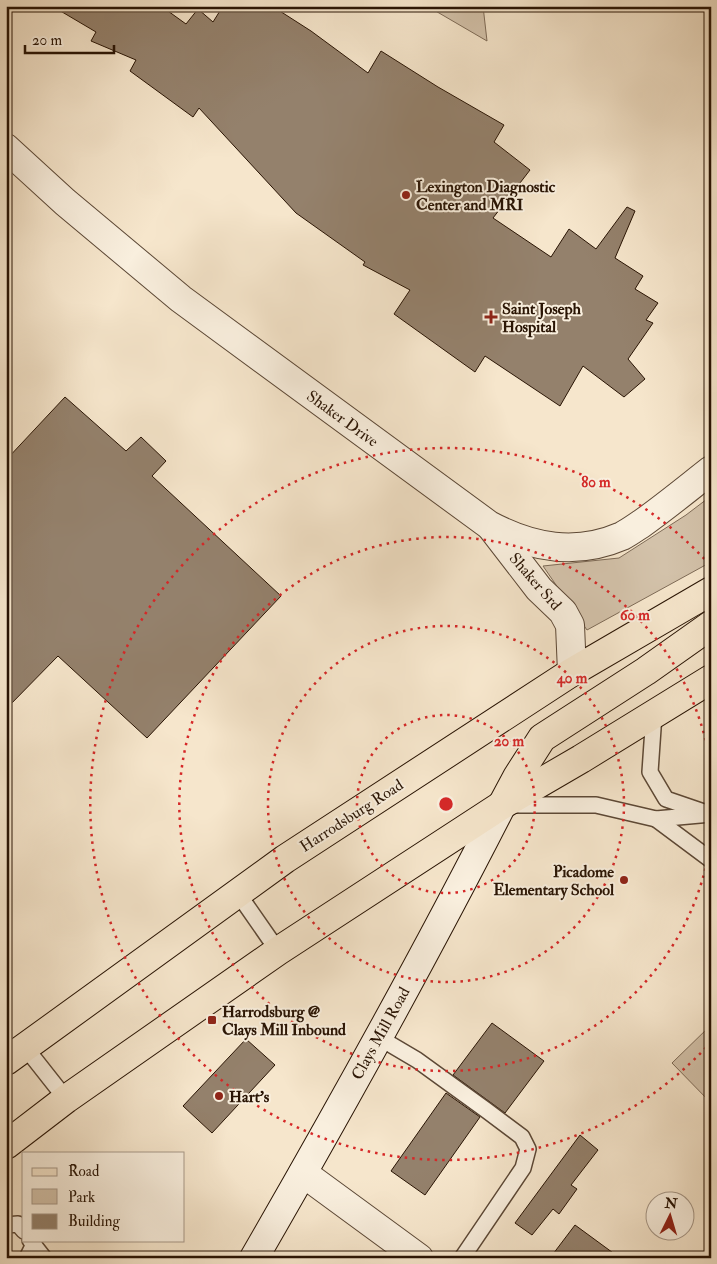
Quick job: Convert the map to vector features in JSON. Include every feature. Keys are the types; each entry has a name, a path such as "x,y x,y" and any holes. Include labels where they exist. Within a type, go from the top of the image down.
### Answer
{"main road":[{"name":"Harrodsburg Road","path":"15,1054 293,853 572,672 711,591"},
{"path":"502,805 516,777 542,738 646,671 711,625"},
{"path":"6,1145 66,1098 278,951 502,805 711,679"}],"street":[{"name":"Shaker Drive","path":"6,148 65,202 181,299 489,525 509,536 540,546 568,548 598,544 623,536 656,514 711,470"},
{"name":"Shaker Srd","path":"489,525 539,588 563,612 570,625 572,672"},
{"name":"Clays Mill Road","path":"254,1258 378,1037 502,805"},
{"path":"303,1173 419,1258"}],"lane":[{"path":"654,714 650,772 666,799 711,814"},
{"path":"502,805 596,805 656,819 711,814"},
{"path":"656,819 711,860"},
{"path":"237,892 278,951"},
{"path":"378,1037 417,1060 486,1110 522,1137 528,1149 523,1168 462,1258"},
{"path":"15,1054 66,1098"},
{"path":"6,1225 18,1224 22,1229"},
{"path":"30,1247 44,1258"}],"green space":[{"path":"427,6 483,6 487,41"},
{"path":"711,496 711,562 587,630 543,566 619,558 686,515"},
{"path":"711,1025 711,1103 672,1063"}],"building":[{"name":"Lexington Diagnostic Center and MRI","path":"52,6 161,6 186,24 198,9 213,22 223,6 272,6 311,31 368,73 381,51 504,125 494,142 530,170 493,218 551,257 569,229 596,249 627,207 635,211 615,258 643,276 635,289 658,303 646,320 653,323 628,359 645,379 624,397 583,366 560,406 485,356 475,372 394,314 410,290 363,265 365,262 296,213 199,108 193,117 130,71 136,60 91,41 96,32"},
{"path":"65,397 126,451 141,437 166,461 152,476 281,596 147,738 58,656 6,709 6,460"},
{"path":"492,1023 544,1061 505,1113 453,1075"},
{"name":"Hart's","path":"246,1039 275,1065 212,1133 183,1106"},
{"path":"446,1093 480,1117 425,1195 391,1171"},
{"path":"580,1135 598,1150 571,1185 577,1189 559,1214 553,1209 532,1235 515,1223"},
{"path":"575,1225 620,1258 550,1258"}],"place":[{"name":"Lexington Diagnostic Center and MRI","path":"406,195"},
{"name":"Saint Joseph Hospital","path":"491,317"},
{"name":"Picadome Elementary School","path":"624,880"},
{"name":"Harrodsburg @ Clays Mill Inbound","path":"212,1020"},
{"name":"Hart's","path":"219,1096"}]}
